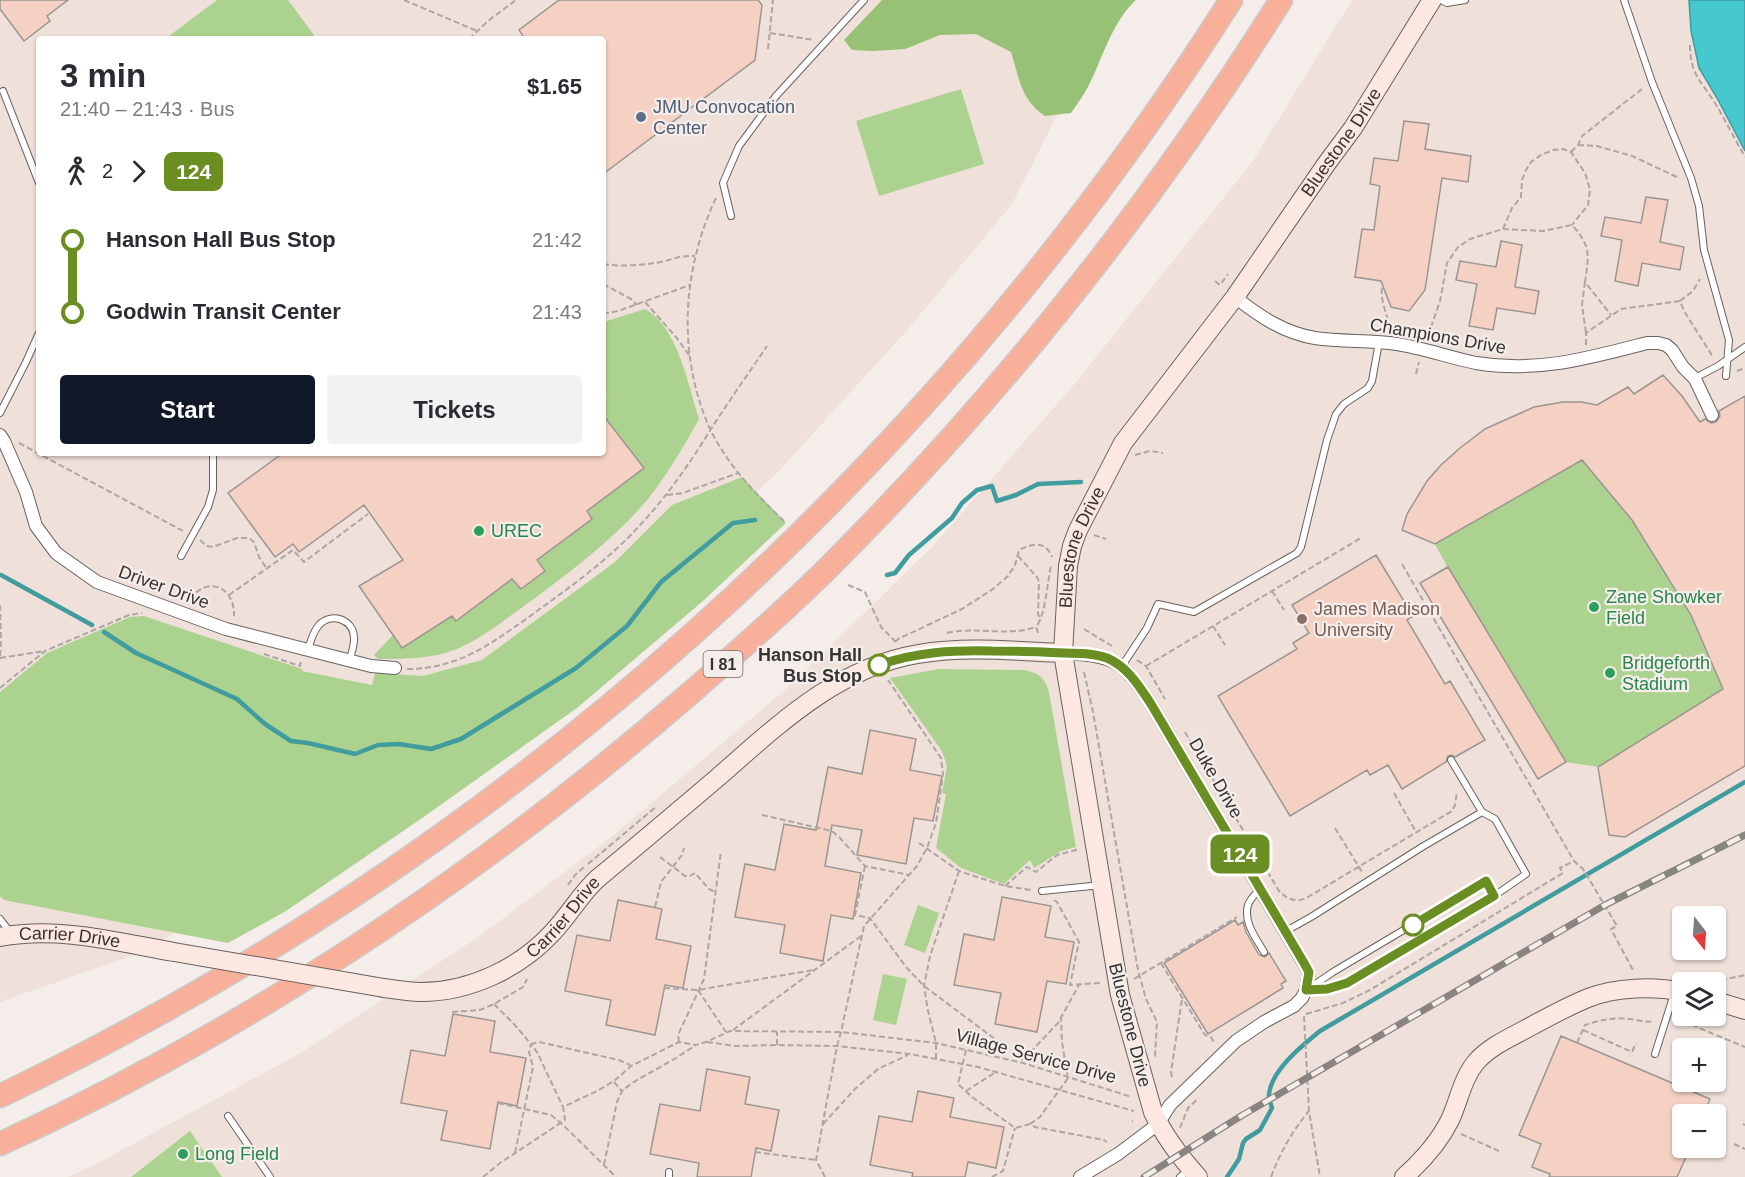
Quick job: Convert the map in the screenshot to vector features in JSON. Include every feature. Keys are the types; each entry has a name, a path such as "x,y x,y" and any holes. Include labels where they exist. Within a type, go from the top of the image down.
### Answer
{"highway":[{"name":"I 81","path":"0,1096 92,1050 178,1003 268,950 365,888 505,789 600,715 686,641 803,531 877,456 948,378 1032,278 1113,173 1178,82 1231,0"},
{"name":"I 81","path":"0,1143 101,1094 208,1036 291,988 401,916 495,849 610,761 758,634 828,569 910,483 981,406 1038,339 1116,241 1177,157 1281,0"}],"street":[{"name":"Bluestone Drive","path":"1189,1174 1158,1124 1146,1091 1120,995 1063,653 1068,566 1072,546 1123,443 1235,297 1353,128 1432,0"},
{"name":"Champions Drive","path":"1235,297 1268,321 1299,334 1325,339 1408,346 1477,363 1521,367 1558,364 1647,343 1658,343 1672,350 1683,367 1695,379 1712,415"},
{"name":"Driver Drive","path":"0,435 26,492 36,526 56,553 97,582 226,629 371,666 395,668"},
{"name":"Carrier Drive","path":"6,936 68,934 384,988 422,992 460,987 488,978 527,955 550,935 597,879 793,714 828,688 849,676 891,660 940,651 1063,653"},
{"path":"1063,653 1099,656 1122,666"},
{"name":"Duke Drive","path":"1122,666 1151,704 1286,931 1309,972 1306,990"},
{"path":"1404,1177 1428,1154 1440,1138 1450,1120 1466,1078 1477,1061 1496,1046 1590,997 1640,989 1672,991"},
{"path":"1080,1177 1119,1154 1158,1124 1170,1105 1236,1041 1264,1022 1294,1006 1306,990"},
{"path":"1726,1004 1745,1010"}],"lane":[{"path":"731,216 723,183 739,146 776,96 864,0"},
{"path":"1441,0 1447,3 1465,0"},
{"path":"1624,0 1652,82 1691,178 1699,206 1704,250 1729,340 1726,376"},
{"path":"3,92 36,175"},
{"path":"0,413 36,340"},
{"path":"1122,666 1147,628 1158,604 1194,612 1297,553 1302,547 1327,440 1336,414 1344,404 1368,388 1372,381 1379,342"},
{"path":"1695,379 1718,366 1745,346"},
{"path":"181,556 208,507 213,490 213,456"},
{"path":"306,650 320,624 326,620 339,619 350,625 353,631 350,661"},
{"path":"1306,990 1327,989 1347,983 1494,896 1526,874 1495,819 1482,812 1451,760"},
{"path":"1286,931 1311,918 1367,881 1482,812"},
{"path":"1306,990 1486,881 1494,896"},
{"path":"1042,891 1101,885"},
{"path":"1261,888 1248,903 1247,918 1264,952"},
{"path":"0,919 6,936"},
{"path":"1655,1054 1672,1010"},
{"path":"228,1116 270,1177"}],"path":[{"path":"404,0 477,31"},
{"path":"472,36 516,0"},
{"path":"768,49 773,0"},
{"path":"770,33 826,42"},
{"path":"1690,45 1690,58 1695,76 1716,106 1745,157"},
{"path":"1571,152 1578,145 1582,136 1652,82"},
{"path":"1578,145 1597,146 1632,156 1675,176 1691,178"},
{"path":"1428,337 1440,301 1447,263 1458,247 1470,239 1503,229 1543,231 1572,225 1588,205 1590,197 1588,181 1571,152 1563,149 1553,150 1532,162 1522,180 1521,197 1512,208 1503,229"},
{"path":"723,183 705,222 695,256 690,285 688,327 690,356 698,395 711,430 738,473 786,523"},
{"path":"1572,225 1584,241 1589,254 1582,304 1586,348"},
{"path":"606,264 646,264 695,256"},
{"path":"1586,333 1621,309 1680,301 1693,291 1709,267"},
{"path":"1215,281 1220,285 1228,274"},
{"path":"1585,282 1611,315"},
{"path":"606,313 637,305 690,285"},
{"path":"606,286 631,299 637,305"},
{"path":"1382,288 1381,296 1390,329"},
{"path":"1680,301 1718,366"},
{"path":"645,302 690,356"},
{"path":"395,668 420,669 441,666 466,658 494,642 613,552 641,525 666,495 766,346"},
{"path":"1416,374 1419,362"},
{"path":"17,442 36,452"},
{"path":"1134,455 1150,451 1163,453"},
{"path":"43,456 185,533"},
{"path":"666,495 683,493 738,473"},
{"path":"229,595 292,550 304,562 368,514"},
{"path":"1088,533 1106,539"},
{"path":"200,540 207,546 213,547 237,538 249,538 254,542 259,557 267,568"},
{"path":"1146,666 1361,538"},
{"path":"893,645 898,639 962,609 993,589 1008,576 1015,565 1019,550 1041,545 1047,548 1052,556 1041,620 1036,627 1014,631 963,630"},
{"path":"1018,555 1039,582 1038,614 1041,620"},
{"path":"1402,564 1574,861 1583,868 1617,926 1611,929 1635,974"},
{"path":"848,585 865,592 881,627 892,639"},
{"path":"190,599 200,589 211,586 221,589 229,595 233,604 234,620"},
{"path":"1272,591 1284,610"},
{"path":"0,605 2,639 0,658 45,651 129,615 143,613"},
{"path":"1214,626 1225,645"},
{"path":"1036,627 1038,633"},
{"path":"1084,630 1119,650"},
{"path":"255,651 300,666 306,650"},
{"path":"0,688 45,651"},
{"path":"1137,660 1146,666 1166,701"},
{"path":"1084,672 1140,976 1146,999 1157,1022 1156,1063"},
{"path":"825,1177 816,1160 837,1046 861,936 870,918 917,866 927,848 936,823 943,774 941,758 885,676"},
{"path":"1183,730 1279,891 1290,900 1302,900 1452,811 1457,798 1457,790"},
{"path":"1394,793 1416,832"},
{"path":"762,815 832,831 865,866 909,875"},
{"path":"1335,828 1367,881"},
{"path":"919,843 959,871 1005,886 1027,867 1036,872 1057,855 1080,849"},
{"path":"655,907 661,882 682,855 684,848"},
{"path":"563,1107 577,1102 614,1081 631,1066 679,1042 678,1035 704,980 721,851"},
{"path":"660,857 685,876 695,873 709,889 715,892"},
{"path":"1320,1177 1309,1111 1304,1014 1343,1003 1370,990 1563,873 1560,868 1574,861"},
{"path":"865,866 855,915 870,918 906,967 924,986 1023,1061 1058,1023 1079,985"},
{"path":"936,1059 936,1043 924,986 930,956 959,871"},
{"path":"1057,902 1079,942 1070,985 1103,983"},
{"path":"1131,980 1237,917"},
{"path":"730,1031 861,936"},
{"path":"1161,963 1205,1035 1212,1038 1215,1044"},
{"path":"664,988 699,990 816,970"},
{"path":"1726,979 1745,975"},
{"path":"452,1012 480,1010 494,1004 523,987 527,979"},
{"path":"699,990 726,1032"},
{"path":"1172,1077 1182,999"},
{"path":"483,1177 565,1120 563,1107 537,1052 494,1004"},
{"path":"1015,1128 1030,1124 1040,1117 1068,1078 1062,1042 1061,1017"},
{"path":"1577,1043 1585,1025 1596,1021 1629,1019 1650,1023"},
{"path":"1694,1026 1745,1047"},
{"path":"1583,1030 1632,1052 1636,1043"},
{"name":"Village Service Drive","path":"679,1042 696,1045 730,1031 777,1031 841,1032 936,1043 1023,1061 1068,1078 1132,1097"},
{"path":"777,1031 777,1045"},
{"path":"531,1044 539,1042 619,1060 631,1066"},
{"path":"706,1042 735,1047 837,1046 910,1054 996,1072 1134,1112"},
{"path":"515,1154 533,1067 529,1052 531,1044"},
{"path":"604,1165 617,1102 622,1091 696,1045"},
{"path":"966,1050 957,1084 1015,1128"},
{"path":"823,1124 855,1089 878,1069 910,1054"},
{"path":"966,1091 996,1072"},
{"path":"614,1081 622,1091"},
{"path":"1183,1135 1179,1126 1188,1108 1204,1092"},
{"path":"498,1103 551,1115 616,1177"},
{"path":"1271,1177 1293,1130 1309,1111"},
{"path":"1030,1124 1107,1142"},
{"path":"992,1177 1003,1171 1015,1128"},
{"path":"1468,1136 1499,1151"},
{"path":"1734,1144 1745,1149"},
{"path":"755,1152 816,1160"}],"shaded area":[{"path":"0,0 1118,0 1112,7 1012,204 909,328 777,473 620,617 192,924 134,955 0,1002"},
{"name":"James Madison University","path":"1352,0 1745,0 1745,1177 68,1177 299,1054 477,938 610,838 784,691 932,547 1072,387 1253,161"}],"green space":[{"path":"217,0 288,0 315,36 169,36"},
{"path":"882,0 1136,0 1114,29 1089,85 1071,113 1045,116 1026,95 1011,52 976,34 940,35 905,49 852,50 844,40"},
{"path":"961,89 984,164 879,196 856,121"},
{"path":"645,309 666,329 686,374 699,419 659,485 629,520 590,555 481,636 460,648 437,655 378,659 374,655 393,635 448,610 456,621 512,579 521,589 545,571 537,560 592,519 587,511 644,468 606,419 607,321"},
{"name":"Bridgeforth Stadium","path":"1663,375 1682,396 1700,422 1745,495 1745,766 1625,837 1609,835 1598,767 1566,762 1538,779 1420,583 1447,566 1435,544 1402,530 1407,514 1427,481 1441,465 1485,429 1534,407 1581,402 1597,405 1627,387 1634,393"},
{"path":"742,477 786,523 703,601 577,708 286,911 228,943 4,900 0,896 0,692 47,653 130,617 144,616 302,669 302,671 372,685 375,673 423,676 482,660 615,562 672,505"},
{"path":"939,669 1024,670 1034,673 1046,683 1076,847 1061,851 1034,868 1030,860 1004,884 961,868 936,848 946,794 942,793 947,766 942,751 890,678"},
{"path":"918,905 939,913 925,953 904,945"},
{"path":"883,974 907,979 896,1025 873,1020"},
{"name":"Long Field","path":"190,1131 222,1177 131,1177"}],"water":[{"path":"1689,0 1745,0 1745,151 1699,68 1691,31"}],"building":[{"path":"0,0 68,0 47,16 50,21 24,41 0,9"},
{"name":"JMU Convocation Center","path":"559,0 758,0 762,5 755,60 606,172 606,36 523,36 519,30"},
{"path":"1404,121 1429,124 1425,149 1471,156 1468,182 1442,178 1425,290 1409,311 1391,307 1381,281 1355,277 1362,229 1374,230 1380,186 1370,184 1374,158 1398,161"},
{"path":"1646,197 1668,200 1660,242 1684,247 1680,270 1642,263 1638,286 1615,281 1622,240 1601,236 1605,217 1641,223"},
{"path":"1501,241 1522,245 1515,287 1539,291 1535,314 1497,308 1493,330 1469,326 1477,284 1456,280 1460,261 1496,267"},
{"name":"Bridgeforth Stadium","path":"1663,375 1682,396 1700,422 1705,419 1711,423 1716,422 1720,416 1719,411 1745,396 1745,766 1625,837 1609,835 1598,767 1723,689 1691,615 1632,520 1582,460 1435,544 1402,530 1407,514 1427,481 1441,465 1485,429 1534,407 1563,402 1597,405 1628,387 1634,394"},
{"name":"UREC","path":"606,419 644,468 587,511 592,519 537,560 545,571 521,589 512,579 456,621 452,616 402,648 359,586 403,560 364,505 299,552 293,544 275,557 228,493 279,456 606,456"},
{"path":"1376,555 1413,616 1407,620 1445,684 1450,681 1485,740 1455,757 1448,756 1446,762 1402,789 1388,765 1370,775 1367,770 1290,816 1218,696 1297,649 1293,643 1309,633 1292,605"},
{"path":"1448,567 1566,762 1538,779 1420,583"},
{"path":"870,730 916,739 910,770 942,776 933,821 914,818 906,864 857,855 862,830 832,825 825,866 861,873 853,919 831,915 823,961 780,953 785,925 735,917 745,864 775,870 784,824 816,830 828,767 862,774"},
{"path":"1002,897 1051,906 1045,937 1074,942 1066,984 1047,981 1037,1032 995,1024 1001,993 954,985 964,934 994,940"},
{"path":"618,900 662,909 656,939 691,946 683,988 665,985 655,1035 606,1025 611,1000 565,991 577,935 610,941"},
{"path":"1235,920 1238,925 1243,922 1259,955 1265,957 1269,953 1286,981 1281,984 1283,988 1208,1034 1164,963"},
{"path":"453,1014 495,1021 490,1052 526,1058 517,1106 498,1102 490,1149 441,1140 447,1111 401,1103 411,1050 445,1056"},
{"path":"1561,1036 1672,1083 1672,1092 1693,1092 1710,1099 1708,1104 1672,1104 1672,1158 1686,1158 1677,1177 1549,1177 1550,1174 1532,1167 1541,1144 1519,1135"},
{"path":"707,1069 750,1077 745,1104 779,1110 771,1151 756,1148 751,1177 697,1177 699,1163 650,1154 660,1104 700,1111"},
{"path":"918,1091 954,1098 950,1117 1004,1127 996,1168 968,1162 965,1177 912,1177 913,1173 870,1165 879,1116 912,1122"}],"waterway":[{"path":"887,575 895,573 909,555 952,518 962,503 977,490 992,486 997,501 1038,484 1081,482"},
{"path":"104,632 136,653 237,699 265,724 291,741 355,754 378,745 399,744 431,749 461,739 576,668 627,626 661,582 733,523 755,520"},
{"path":"1,575 92,625"},
{"path":"1227,1177 1239,1159 1243,1143 1260,1130 1272,1108 1269,1096 1276,1076 1289,1058 1320,1031 1745,782"}],"railway":[{"path":"1144,1177 1241,1116 1605,905 1745,835"}],"bus line":[{"name":"124","path":"879,665 916,654 953,650 1039,651 1099,656 1108,659 1122,666 1131,675 1151,704 1309,972 1306,990 1327,989 1347,983 1494,896 1486,881 1413,925"}],"place":[{"name":"JMU Convocation Center","path":"641,117"},
{"name":"UREC","path":"479,531"},
{"name":"Zane Showker Field","path":"1594,607"},
{"name":"James Madison University","path":"1302,619"},
{"name":"Hanson Hall Bus Stop","path":"879,665"},
{"name":"Bridgeforth Stadium","path":"1610,673"},
{"name":"Long Field","path":"183,1154"}]}
